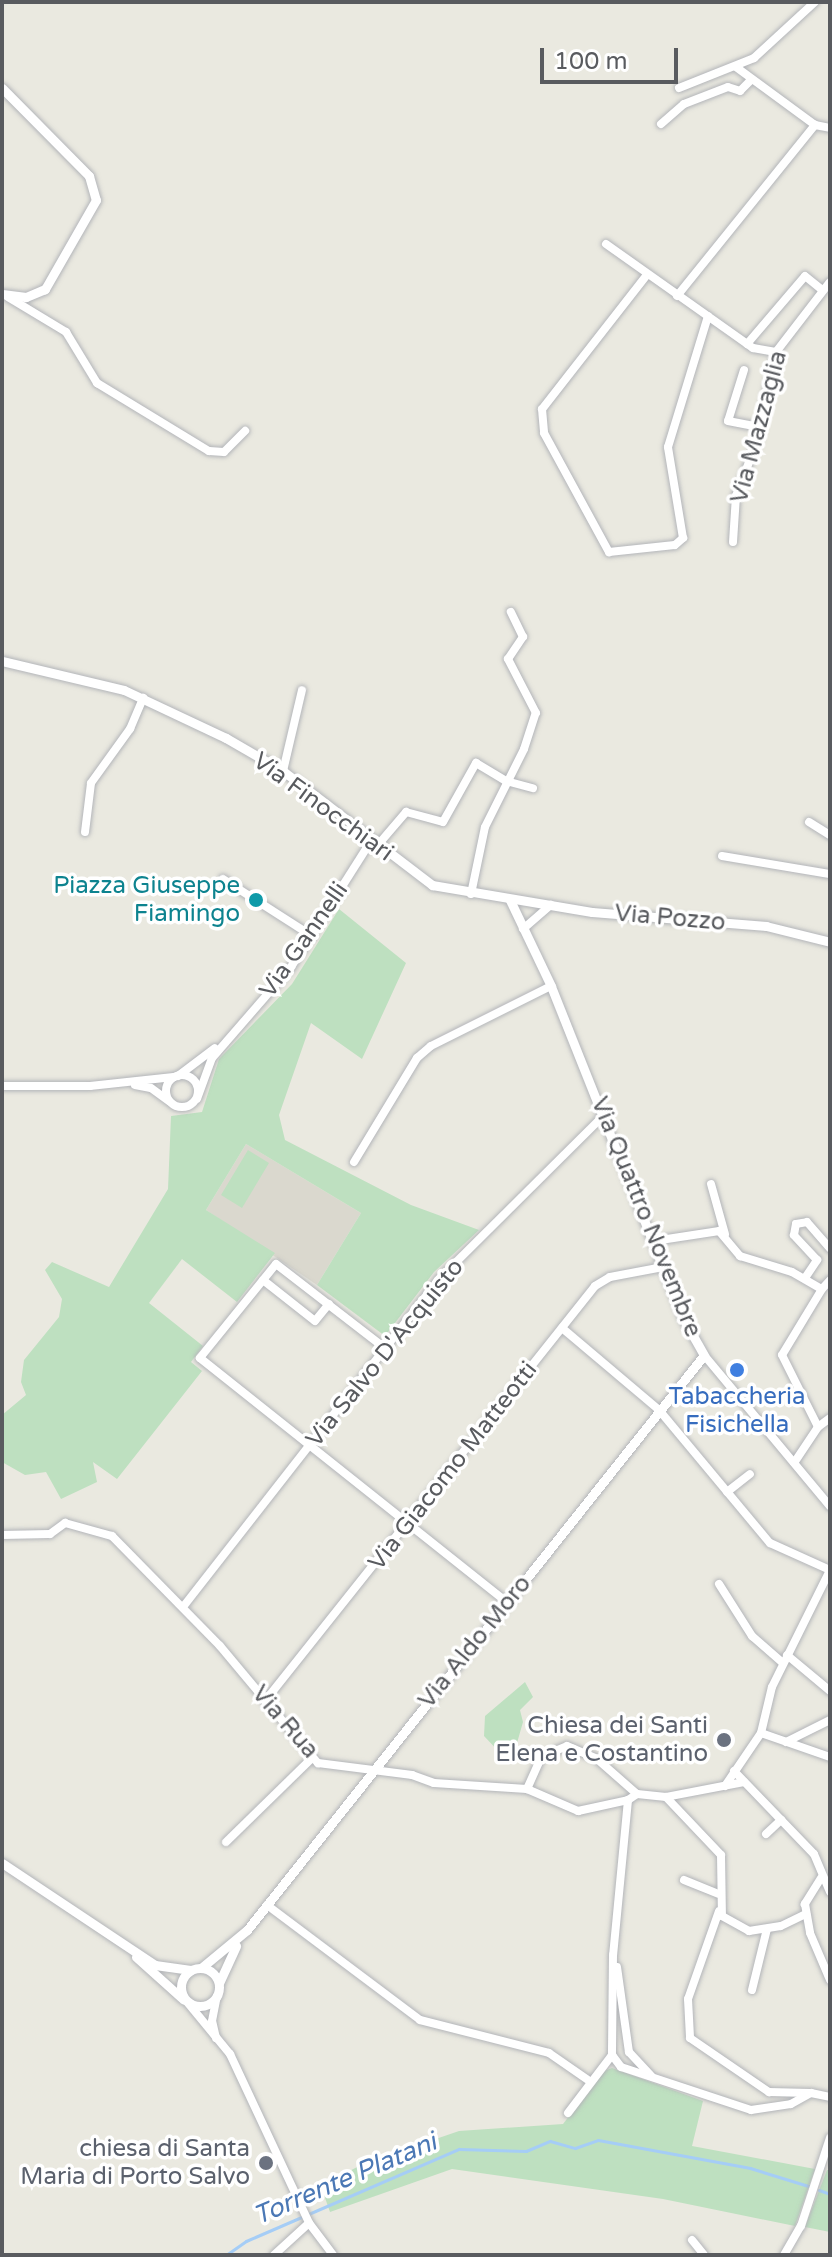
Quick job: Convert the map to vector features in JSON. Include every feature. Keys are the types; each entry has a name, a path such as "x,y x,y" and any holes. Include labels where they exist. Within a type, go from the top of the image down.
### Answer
{"street":[{"path":"679,88 736,67 762,52 815,2"},
{"path":"736,67 815,125 830,128"},
{"path":"661,124 684,104 728,87 740,91 751,80"},
{"path":"2,88 89,176 96,200 53,281 36,294 5,296"},
{"path":"677,296 815,125"},
{"path":"606,244 646,276 747,344 776,352"},
{"path":"646,276 542,409 544,433 609,552 675,545 683,538 668,447 708,316"},
{"path":"747,344 805,276 822,290"},
{"name":"Via Mazzaglia","path":"733,542 736,496 760,427 776,352 830,282"},
{"path":"5,296 66,332 93,378 107,391 209,451 224,452 245,431"},
{"path":"744,370 728,421 760,427"},
{"path":"471,894 485,827 536,713 508,659 523,637 511,612"},
{"name":"Via Finocchiari","path":"2,661 111,685 143,698 283,771 374,844 432,885 510,900"},
{"path":"283,771 302,690"},
{"path":"85,832 91,783 130,729 143,698"},
{"name":"Via Gannelli","path":"197,1099 212,1058 277,986 374,844 406,812 443,822 476,763 506,781"},
{"path":"506,781 533,788"},
{"path":"809,822 830,835"},
{"path":"722,856 830,874"},
{"path":"223,879 312,936"},
{"name":"Via Pozzo","path":"510,900 766,926 830,942"},
{"name":"Via Quattro Novembre","path":"510,900 551,986 663,1267 704,1355 830,1506"},
{"path":"523,929 551,905"},
{"path":"354,1162 417,1058 445,1036 551,986"},
{"name":"Via Gannelli","path":"176,1077 231,1034"},
{"path":"170,1102 167,1086 176,1077"},
{"path":"2,1086 122,1084 176,1077 195,1081 197,1099 181,1107 151,1088 122,1084"},
{"name":"Via Salvo D'Acquisto","path":"183,1607 439,1279 604,1115"},
{"path":"711,1184 725,1234 740,1256 805,1278 822,1289"},
{"path":"805,1278 817,1260 794,1235 796,1224 807,1222 830,1248"},
{"path":"654,1241 725,1234"},
{"path":"386,1349 276,1264 200,1358 507,1602"},
{"name":"Via Giacomo Matteotti","path":"265,1701 601,1280 663,1267"},
{"path":"263,1280 315,1321 329,1304"},
{"path":"818,1427 782,1355 830,1280"},
{"path":"562,1328 659,1410 770,1543 830,1570 785,1659 761,1733 724,1787"},
{"name":"Via Aldo Moro","path":"247,1930 704,1355"},
{"path":"794,1463 818,1427 830,1418"},
{"path":"727,1492 750,1474"},
{"name":"Via Rua","path":"2,1535 50,1534 65,1523 112,1536 183,1607 312,1758 326,1766 373,1769 434,1783 527,1789 578,1811 628,1800"},
{"path":"719,1584 752,1636 830,1691"},
{"path":"786,1742 830,1720"},
{"path":"761,1733 830,1757"},
{"path":"527,1789 541,1757 567,1746 597,1759 637,1794 666,1797 744,1782"},
{"path":"226,1842 312,1758"},
{"path":"734,1771 814,1854 821,1878 830,1892"},
{"path":"614,2059 613,1955 628,1800 637,1794"},
{"path":"666,1797 721,1855 719,1911 688,1999 690,2038 769,2092 811,2093 830,2097"},
{"path":"766,1834 781,1820"},
{"path":"2,1863 131,1951 163,1968 213,1973 219,1985"},
{"path":"821,1878 806,1899 806,1914 830,1980"},
{"path":"684,1880 718,1894"},
{"path":"267,1905 420,2020 549,2053 588,2080"},
{"path":"719,1911 749,1931 767,1929 806,1914"},
{"path":"752,1990 767,1929"},
{"path":"185,2000 181,1982 247,1930"},
{"path":"216,2039 212,2021 219,1985 247,1930"},
{"path":"131,1951 185,2000 230,2054 302,2210 333,2255"},
{"path":"613,1955 629,2052 658,2081"},
{"path":"185,2000 204,2006 217,1996"},
{"path":"613,2008 623,2008"},
{"path":"568,2113 588,2080 614,2059 629,2052"},
{"path":"614,2059 658,2081 751,2110 791,2104 811,2093"},
{"path":"784,2255 801,2226 830,2138"},
{"path":"274,2255 309,2223"},
{"path":"692,2240 704,2255"}],"shaded area":[{"path":"246,1144 361,1213 317,1285 206,1210"}],"green space":[{"path":"339,909 406,963 362,1059 311,1023 279,1115 285,1140 411,1205 479,1230 434,1272 385,1336 317,1285 361,1213 246,1144 206,1210 275,1253 237,1302 182,1259 149,1303 203,1346 191,1362 202,1371 117,1479 93,1462 97,1482 61,1499 46,1472 25,1475 2,1462 2,1415 26,1395 21,1382 24,1360 59,1317 62,1299 45,1270 52,1262 109,1287 168,1189 171,1116 202,1112 219,1059 292,984"},
{"path":"248,1150 269,1163 242,1208 221,1195"},
{"path":"525,1682 533,1697 520,1710 523,1722 515,1750 511,1747 502,1755 484,1736 485,1716"},
{"path":"612,2068 703,2101 692,2146 815,2169 795,2226 663,2199 452,2169 330,2212 324,2195 335,2190 330,2181 363,2164 459,2131 563,2124 604,2071"},
{"path":"827,2170 830,2170 830,2232 805,2227"}],"waterway":[{"name":"Torrente Platani","path":"226,2255 246,2241 459,2149 526,2151 550,2141 575,2148 598,2140 750,2168 808,2186"},
{"name":"Torrente Platani","path":"819,2190 830,2194"}],"place":[{"name":"Piazza Giuseppe Fiamingo","path":"256,900"},
{"name":"Tabaccheria Fisichella","path":"737,1370"},
{"name":"Chiesa dei Santi Elena e Costantino","path":"724,1740"},
{"name":"chiesa di Santa Maria di Porto Salvo","path":"266,2163"}]}
